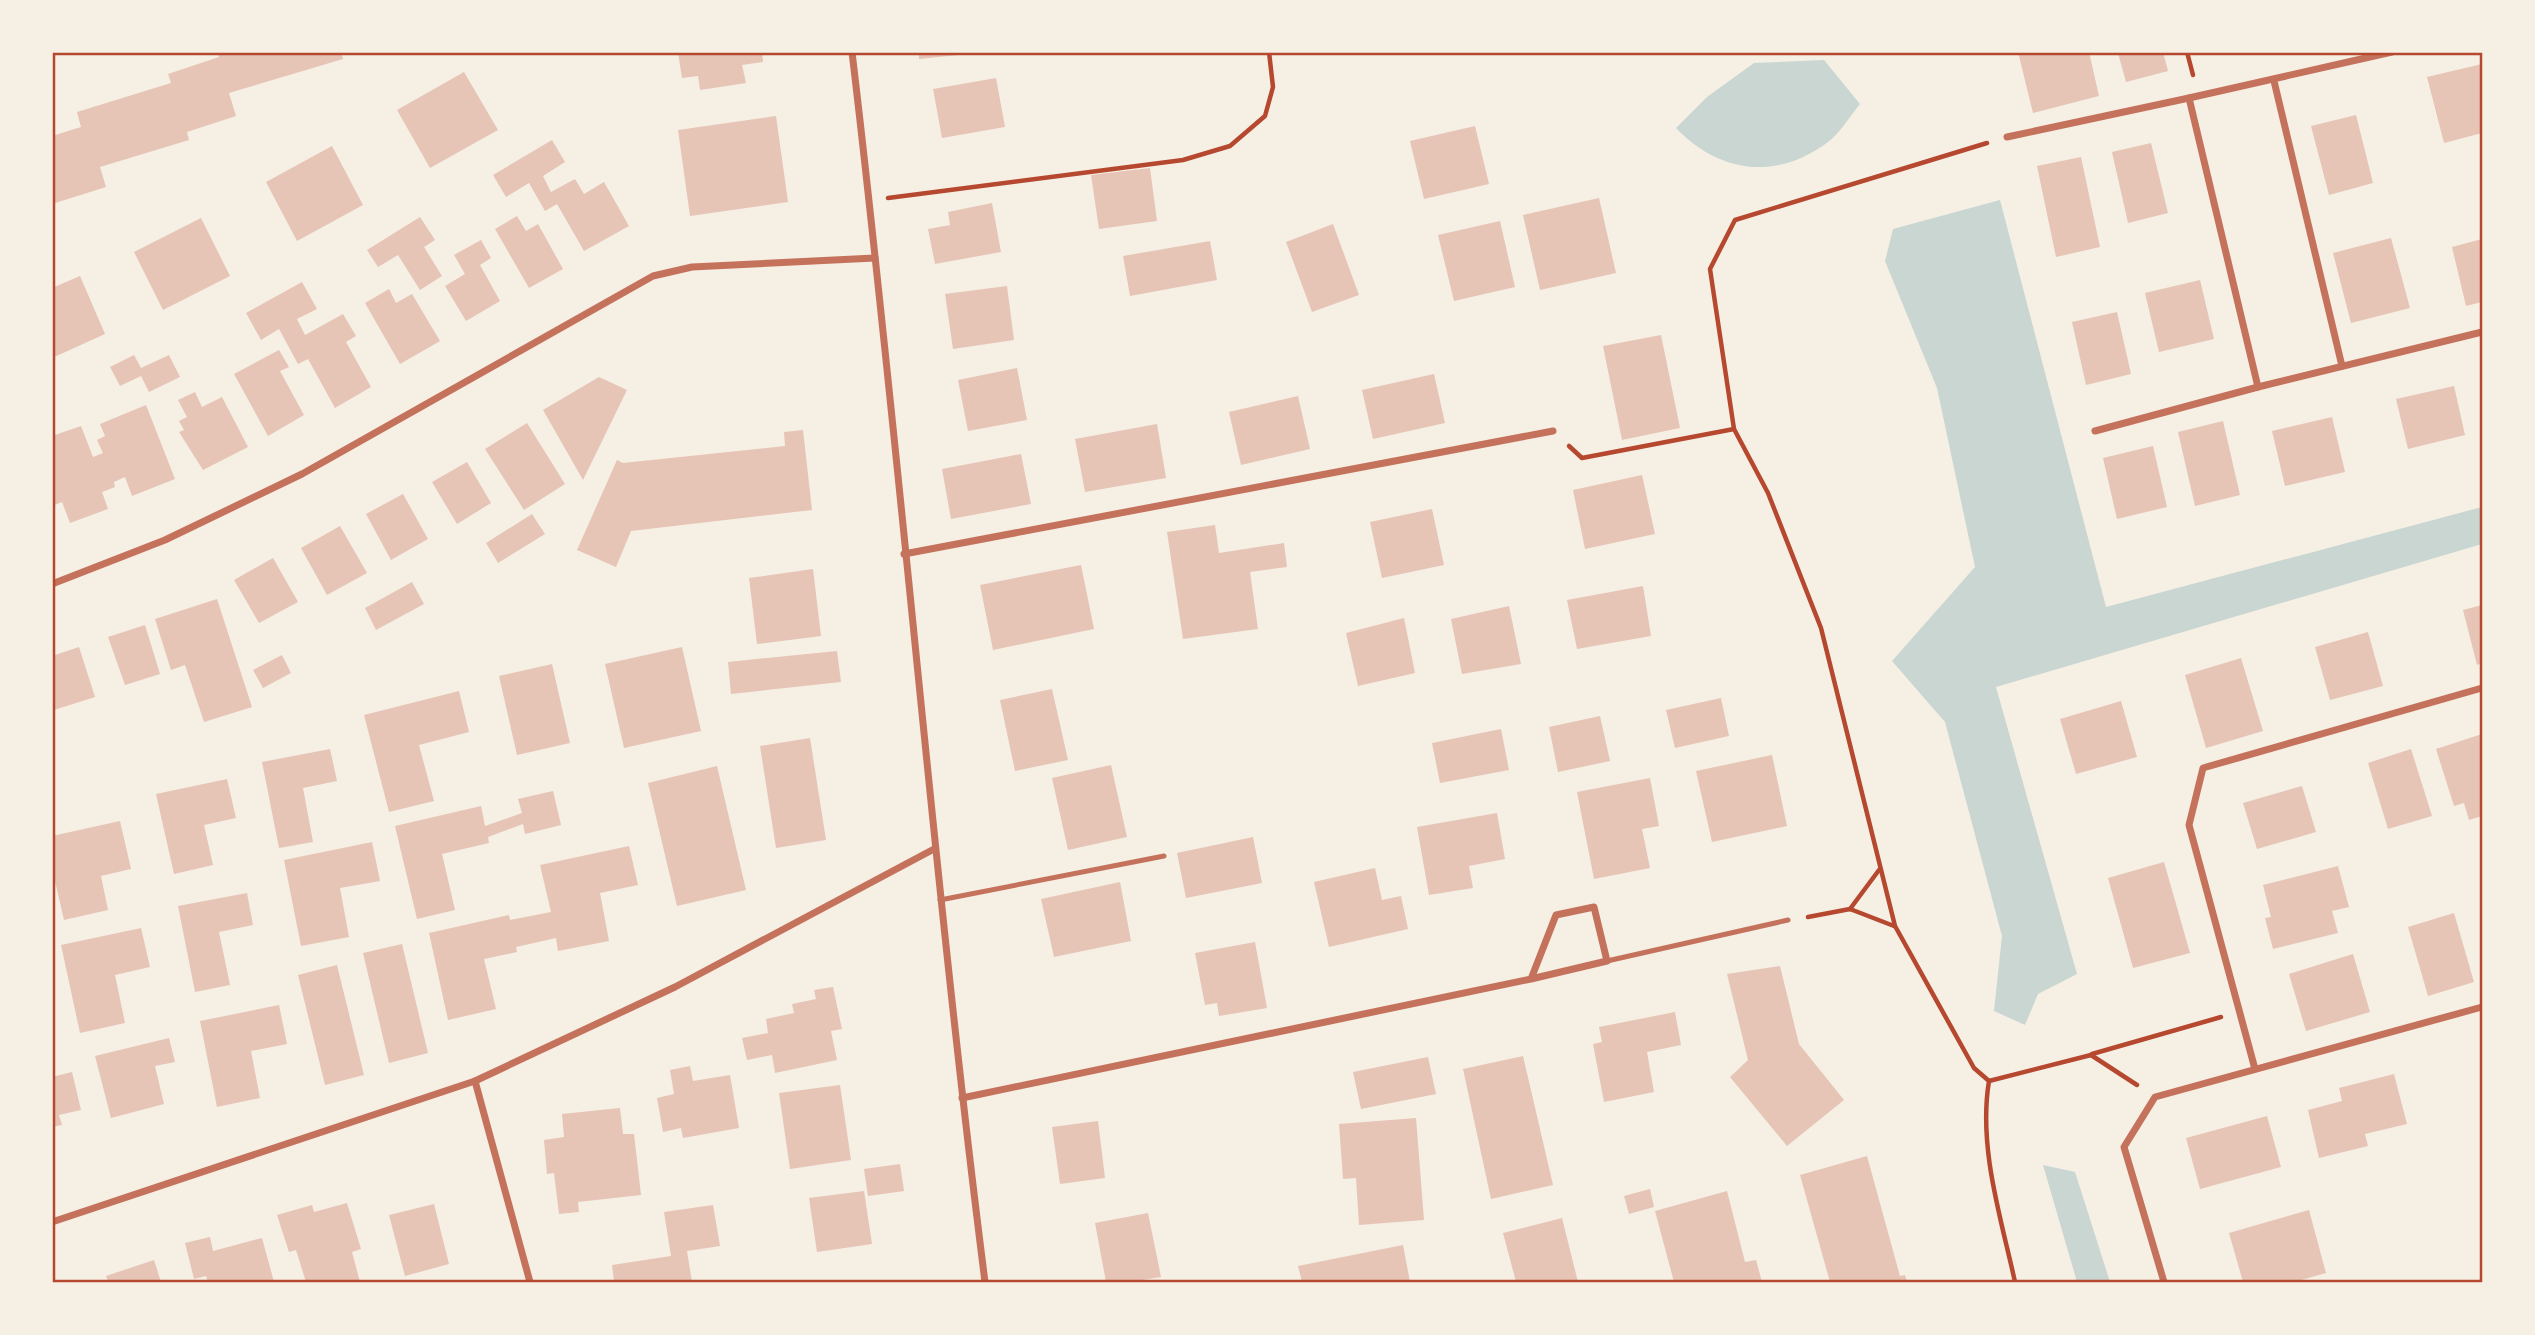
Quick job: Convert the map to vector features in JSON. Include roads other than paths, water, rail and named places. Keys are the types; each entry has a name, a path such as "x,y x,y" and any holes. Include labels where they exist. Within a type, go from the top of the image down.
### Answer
{"street":[{"path":"852,52 870,200 934,849 985,1283"},
{"path":"2007,137 2274,81 2392,52"},
{"path":"2274,81 2342,366"},
{"path":"2189,98 2258,387"},
{"path":"52,584 165,540 302,474 653,276 692,267 874,258"},
{"path":"2095,431 2258,387 2483,332"},
{"path":"904,554 1553,431"},
{"path":"2255,1069 2189,825 2203,768 2483,688"},
{"path":"52,1222 475,1081 675,987 934,849"},
{"path":"962,1098 1531,979 1607,961 1594,907 1556,915 1531,979"},
{"path":"2164,1283 2124,1147 2155,1097 2483,1007"},
{"path":"475,1081 530,1283"}],"lane":[{"path":"940,900 1164,856"},
{"path":"1607,961 1788,920"}]}
